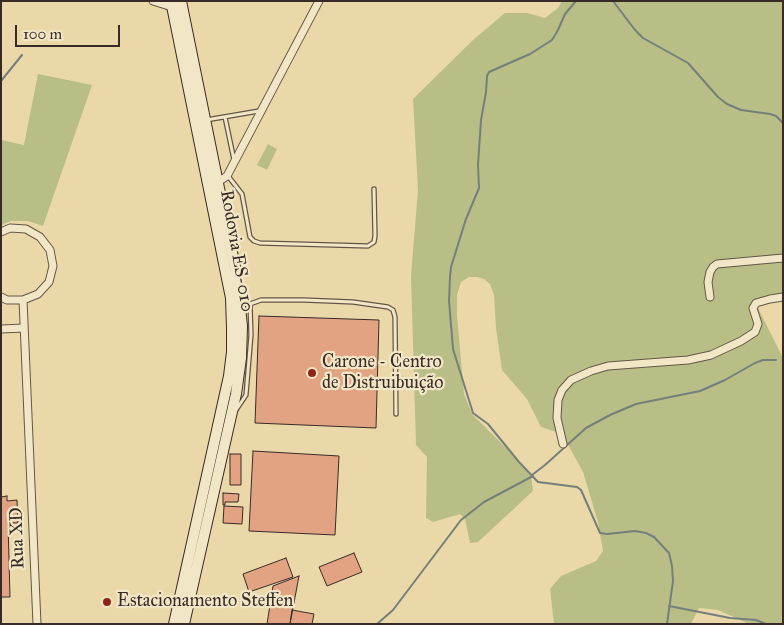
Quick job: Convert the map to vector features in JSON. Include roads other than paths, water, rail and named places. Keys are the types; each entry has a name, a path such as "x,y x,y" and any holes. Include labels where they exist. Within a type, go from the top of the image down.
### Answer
{"main road":[{"name":"Rodovia ES-010","path":"176,624 230,418 241,358 246,304 236,272 181,1"},
{"name":"Rodovia ES-010","path":"171,4 231,298 232,336 229,376 176,624"}],"street":[{"path":"153,1 171,4"},
{"path":"218,182 227,176 319,1"},
{"path":"1,232 10,228 26,229 40,236 50,250 53,266 48,282 38,294 23,300 6,300 1,297"},
{"path":"710,296 708,282 710,272 717,264 783,258"},
{"path":"564,444 557,418 558,400 562,390 571,380 590,371 608,366 688,360 711,354 741,341 755,332 758,324 753,308 756,303 783,297"},
{"name":"Rua XD","path":"23,300 37,624"},
{"path":"1,329 24,328"}],"lane":[{"path":"206,120 261,111"},
{"path":"225,117 234,161"},
{"path":"227,176 242,194 250,236 254,241 260,243 368,246 374,242 375,236 374,189"},
{"path":"246,304 261,300 304,300 353,302 388,307 393,310 395,317 396,414"}],"waterway":[{"path":"576,1 565,14 552,40 530,54 489,72 487,76 481,120 478,165 479,188 466,219 451,267 449,301 453,349 473,413 488,424 538,482 577,487 581,490 600,533 635,531 646,533 654,537 669,553 673,581 667,624"},
{"path":"613,1 643,38 688,63 718,97 727,104 741,110 776,116 783,123"},
{"path":"1,81 22,55"},
{"path":"532,475 586,428 610,415 636,404 700,391 725,380 755,363 763,360 776,360"},
{"path":"377,624 393,610 461,520 484,502 533,476"},
{"path":"669,606 730,618 756,620 766,624"}],"place":[{"name":"Carone - Centro de Distruibuição","path":"312,373"},
{"name":"Estacionamento Steffen","path":"107,602"}]}
